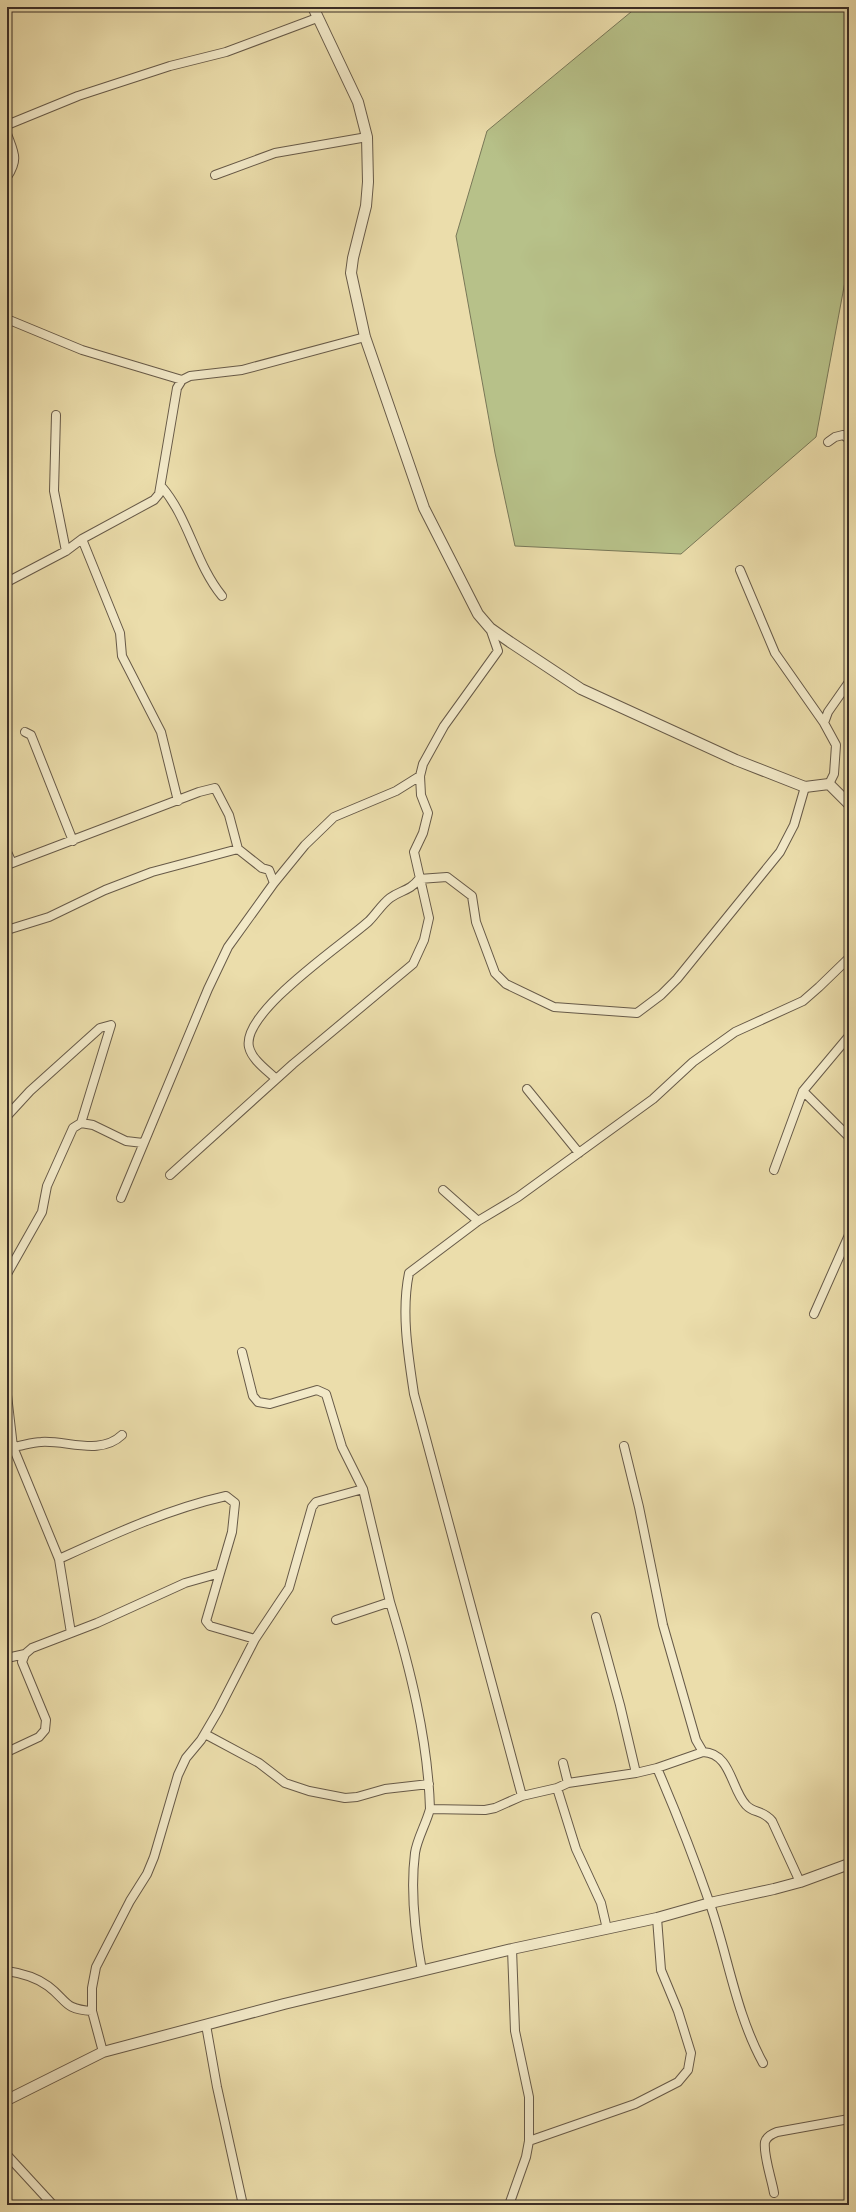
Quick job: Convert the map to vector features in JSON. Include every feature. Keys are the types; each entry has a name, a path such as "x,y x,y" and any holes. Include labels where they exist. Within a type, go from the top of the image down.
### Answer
{"street":[{"path":"313,7 358,102 367,137 368,182 366,206 353,258 351,273 365,337 424,508 478,614 490,628 581,689 736,760 805,787 830,784"},
{"path":"7,125 78,96 170,66 226,52 317,18"},
{"path":"7,134 14,150 15,165 7,177"},
{"path":"215,175 275,153 367,137"},
{"path":"7,319 82,350 182,380"},
{"path":"7,582 66,551 82,539 154,500 159,494 161,486 165,454 177,388 182,380 190,376 242,370 365,337"},
{"path":"56,415 54,491 66,551"},
{"path":"828,442 835,437 843,435 849,439"},
{"path":"161,486 174,501 199,559 212,584 222,596"},
{"path":"82,539 120,633 122,656 161,732 178,801"},
{"path":"740,570 775,652 824,723 836,745 834,774 830,784"},
{"path":"170,1175 276,1079 359,1007 413,964 424,940 428,918 414,852 423,834 428,813 421,795 420,776 423,764 444,726 498,651 490,628"},
{"path":"824,723 828,712 849,682"},
{"path":"25,732 31,735 73,841"},
{"path":"121,1198 143,1143 181,1057 208,989 228,947 274,883 305,845 334,817 396,791 420,776"},
{"path":"830,784 849,804"},
{"path":"419,879 447,878 472,896 476,922 495,973 506,984 554,1007 637,1013 661,995 677,979 780,852 794,825 805,787"},
{"path":"7,852 10,864 215,788 230,815 238,849 262,868 269,870 274,883"},
{"path":"7,930 49,917 105,890 152,872 238,849"},
{"path":"276,1079 254,1057 249,1046 249,1035 259,1018 284,991 369,920 390,898 413,888 419,879"},
{"path":"522,1796 414,1394 408,1355 405,1295 410,1272 478,1221 499,1210 653,1099 693,1062 735,1032 803,1000 824,983 849,958"},
{"path":"7,1116 30,1091 100,1028 112,1025 81,1123 74,1128 47,1186 42,1212 7,1274"},
{"path":"774,1170 804,1091 849,1036"},
{"path":"527,1089 579,1153"},
{"path":"804,1091 849,1137"},
{"path":"81,1123 93,1126 126,1141 143,1143"},
{"path":"443,1190 478,1221"},
{"path":"814,1314 849,1236"},
{"path":"242,1352 253,1396 258,1402 270,1404 317,1390 326,1394 342,1447 363,1489 390,1602 413,1686 429,1784 430,1809 415,1853 414,1912 416,1940 422,1971"},
{"path":"7,1395 13,1447 59,1559 71,1633"},
{"path":"13,1447 41,1442 93,1446 114,1442 122,1435"},
{"path":"624,1446 639,1507 663,1625 696,1740 703,1752"},
{"path":"103,2052 92,2011 92,1988 96,1967 130,1901 147,1874 154,1857 178,1775 186,1758 204,1734 256,1639 289,1588 312,1507 316,1502 363,1489"},
{"path":"59,1559 139,1523 180,1510 195,1503 226,1496 235,1503 232,1532 206,1621 210,1626 256,1639"},
{"path":"7,1658 25,1654 32,1648 71,1633 185,1583 220,1573"},
{"path":"336,1620 390,1602"},
{"path":"596,1616 620,1705 636,1773"},
{"path":"7,1752 39,1737 45,1730 46,1720 22,1662 25,1654"},
{"path":"204,1734 259,1763 284,1783 309,1791 345,1798 357,1797 385,1789 429,1784"},
{"path":"430,1809 485,1810 495,1808 522,1796 568,1784 636,1773 657,1768 703,1752 709,1752 720,1759 746,1806 754,1811 765,1813 772,1821 800,1882"},
{"path":"563,1763 568,1784"},
{"path":"657,1768 688,1843 710,1903 739,2002 755,2048 763,2063"},
{"path":"557,1788 576,1849 601,1903 607,1928"},
{"path":"7,2100 103,2052 512,1949 657,1918 710,1903 800,1882 849,1864"},
{"path":"529,2141 635,2104 678,2082 688,2070 691,2053 678,2011 661,1970 657,1918"},
{"path":"509,2205 526,2157 529,2141 528,2091 515,2032 512,1949"},
{"path":"7,1971 35,1978 48,1986 67,2005 76,2010 92,2011"},
{"path":"206,2025 217,2087 243,2205"},
{"path":"774,2194 765,2150 765,2141 770,2135 777,2132 849,2119"},
{"path":"7,2155 53,2205"}],"green space":[{"path":"637,7 849,7 849,260 816,437 681,554 515,546 495,453 456,236 487,131"}]}
